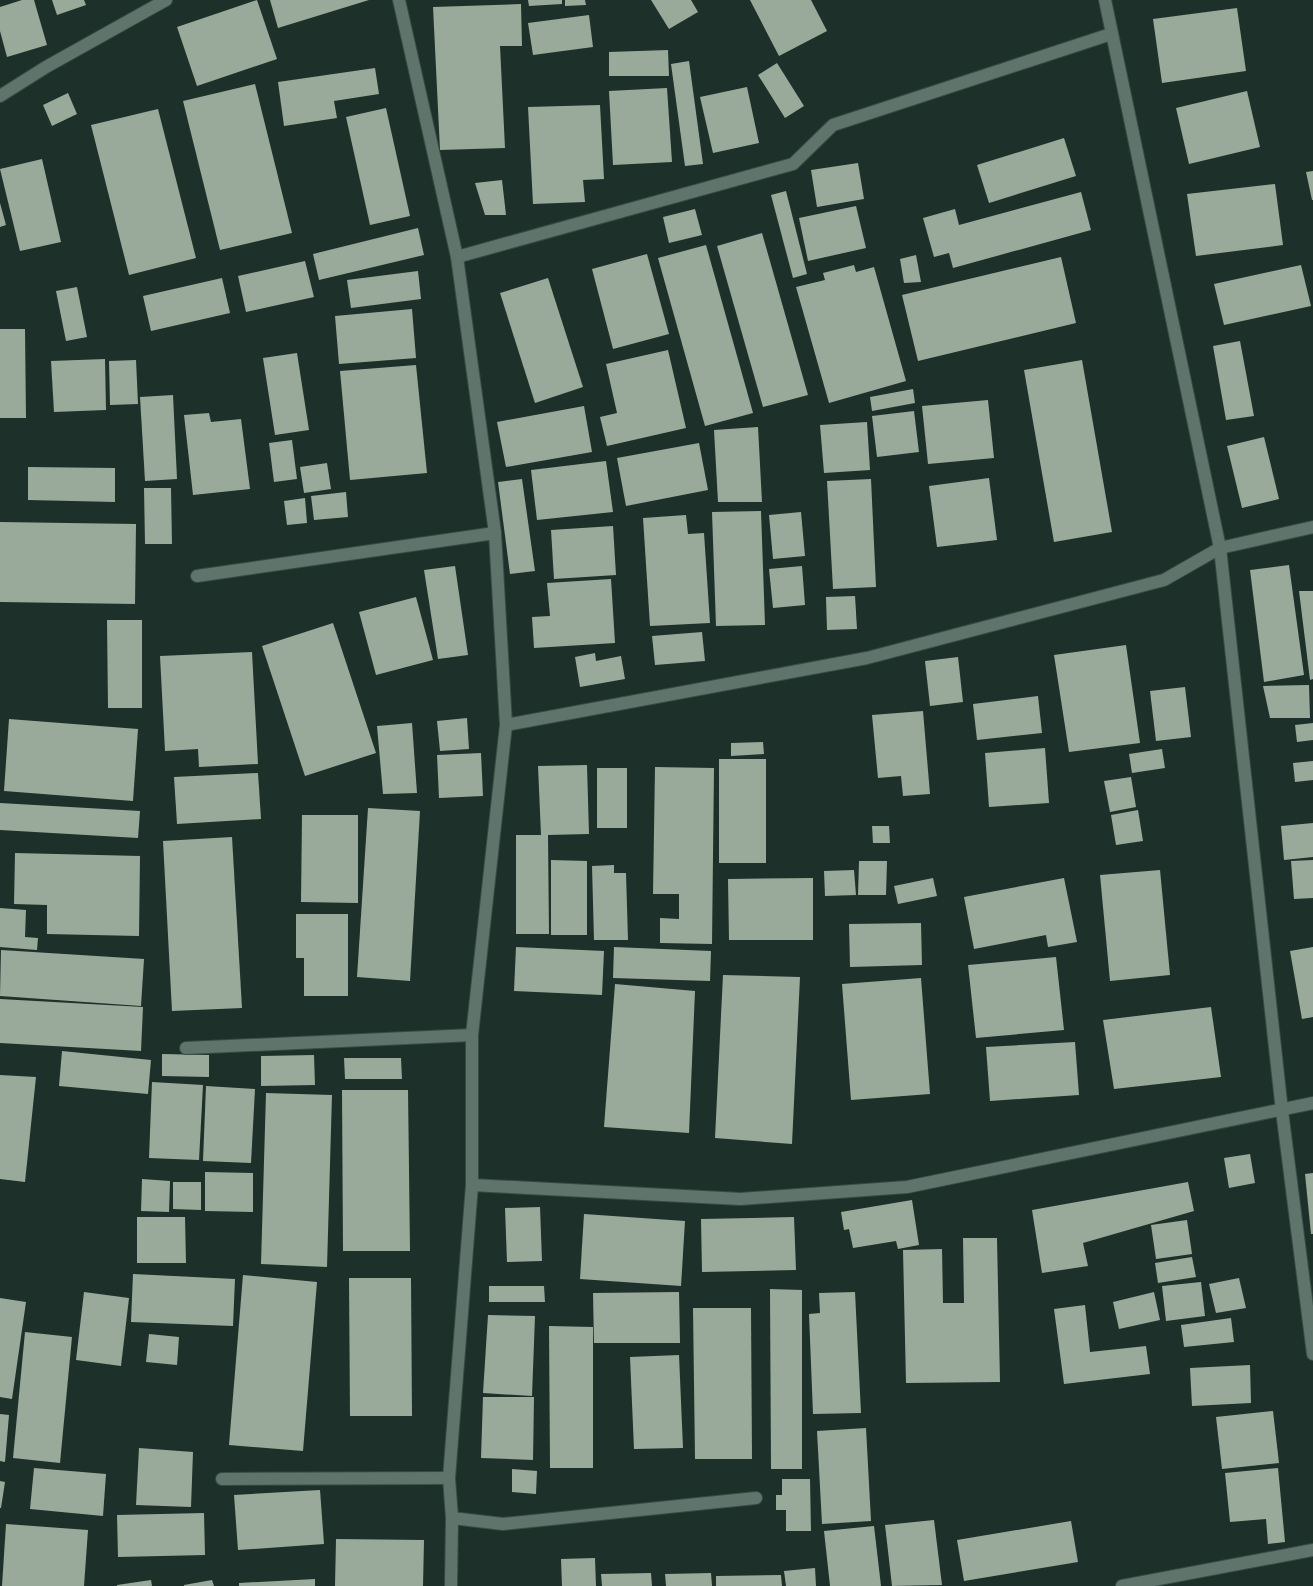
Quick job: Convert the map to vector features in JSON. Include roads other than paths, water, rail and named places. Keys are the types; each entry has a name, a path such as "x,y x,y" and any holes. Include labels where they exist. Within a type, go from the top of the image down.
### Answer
{"street":[{"path":"0,96 46,67 166,0"},
{"path":"399,0 457,257 495,533 506,725 472,1035 472,1185 449,1478 452,1518 451,1586"},
{"path":"1105,0 1220,548 1282,1111 1313,1354"},
{"path":"457,257 793,164 832,125 1111,34"},
{"path":"506,725 867,658 1164,580 1220,548 1313,526"},
{"path":"197,576 495,533"},
{"path":"186,1048 472,1035"},
{"path":"472,1185 741,1200 897,1188 1282,1111 1313,1103"},
{"path":"222,1479 449,1478"},
{"path":"452,1518 503,1524 756,1498"},
{"path":"1122,1586 1313,1550"}]}
